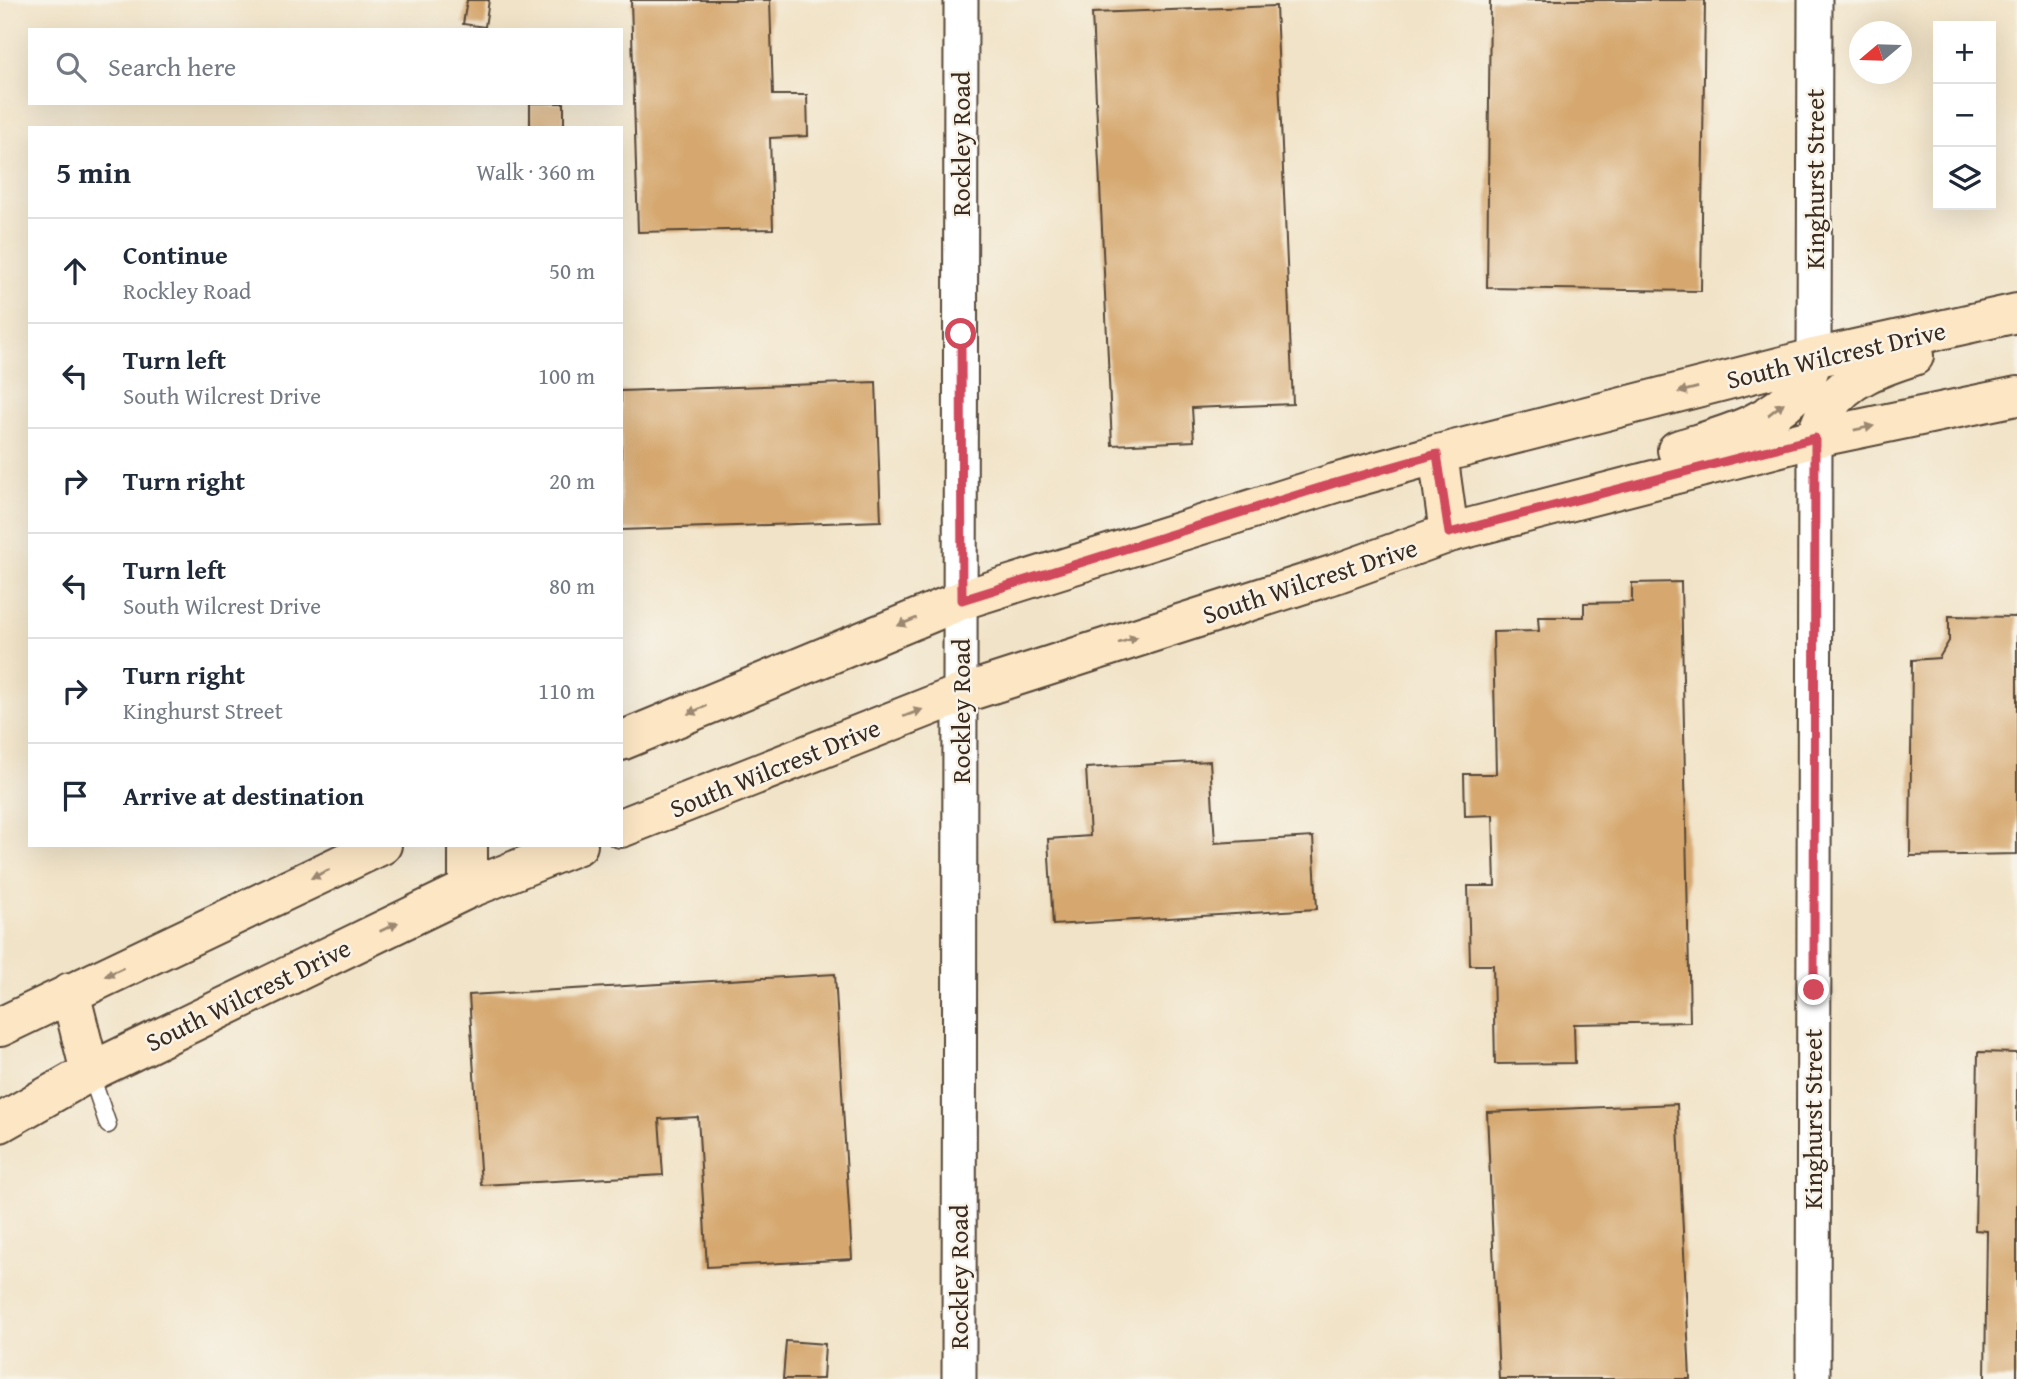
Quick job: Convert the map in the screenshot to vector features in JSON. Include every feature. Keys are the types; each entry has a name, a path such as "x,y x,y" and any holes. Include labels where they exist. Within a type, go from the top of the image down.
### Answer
{"main road":[{"name":"South Wilcrest Drive","path":"623,740 962,600 1335,483 1437,454 1814,358 2017,313"},
{"path":"1815,438 1829,406 1861,376 1884,365 2017,328"},
{"path":"1534,511 1583,483 1757,423 1778,410 1802,386 1814,358"},
{"name":"South Wilcrest Drive","path":"623,827 961,694 1335,574 1449,533 1815,438 2017,396"},
{"path":"1437,454 1449,533"},
{"path":"0,1027 378,847"},
{"path":"468,847 468,889"},
{"name":"South Wilcrest Drive","path":"0,1123 90,1072 468,889 573,847"},
{"path":"70,992 90,1072"}],"street":[{"name":"Rockley Road","path":"959,1379 961,0"},
{"name":"Kinghurst Street","path":"1814,358 1815,0"},
{"name":"Kinghurst Street","path":"1813,1379 1815,438"}],"lane":[{"path":"90,1072 108,1125"}],"building":[{"path":"467,0 489,0 485,27 463,24"},
{"path":"631,0 770,0 773,95 807,95 808,136 770,138 773,229 638,232"},
{"path":"1490,0 1705,0 1701,291 1487,288"},
{"path":"1276,6 1293,404 1192,408 1194,441 1112,445 1092,13"},
{"path":"530,105 564,105 564,126 530,126"},
{"path":"876,382 881,521 623,530 623,391"},
{"path":"1681,582 1690,1022 1574,1024 1575,1063 1495,1064 1493,965 1470,965 1468,886 1495,886 1493,815 1465,816 1464,774 1496,774 1493,632 1539,631 1538,617 1584,617 1584,603 1632,602 1632,583"},
{"path":"1949,616 2017,617 2017,854 1910,856 1912,660 1939,658 1949,641"},
{"path":"1210,761 1215,843 1313,837 1317,909 1053,925 1048,839 1090,836 1086,768"},
{"path":"835,974 852,1259 707,1267 698,1117 659,1119 663,1175 481,1185 469,995"},
{"path":"1978,1052 2017,1053 2017,1379 1985,1379 1987,1231 1975,1230"},
{"path":"1677,1104 1690,1379 1499,1379 1487,1112"},
{"path":"786,1341 825,1344 823,1379 783,1379"}],"route":[{"path":"961,334 962,600 1335,483 1437,454 1449,533 1815,438 1814,990"}]}
